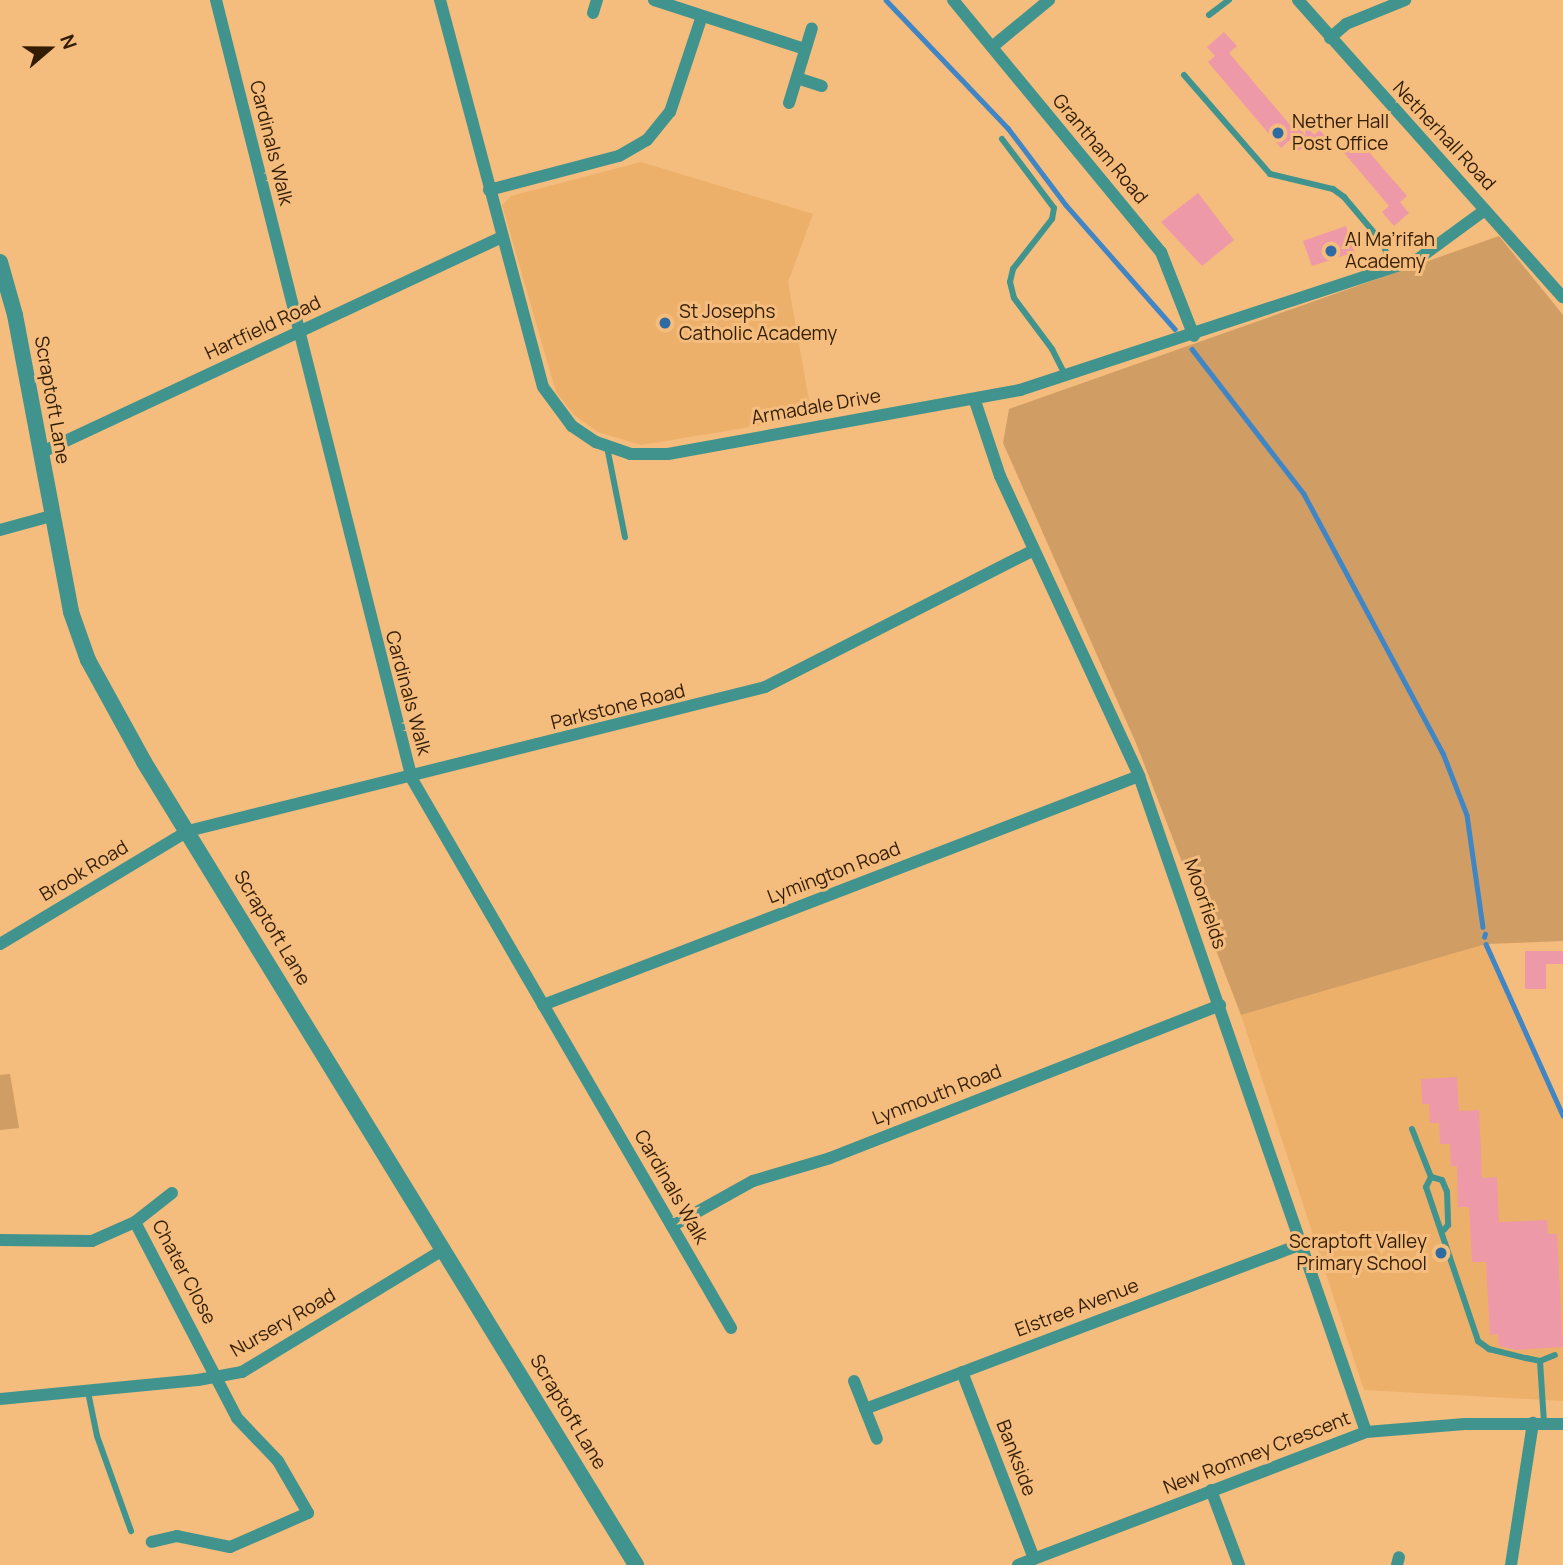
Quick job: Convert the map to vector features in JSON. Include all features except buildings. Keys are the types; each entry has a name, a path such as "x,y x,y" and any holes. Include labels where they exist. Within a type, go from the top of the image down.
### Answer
{"street":[{"name":"Cardinals Walk","path":"216,0 412,779 731,1328"},
{"name":"Armadale Drive","path":"440,0 543,387 572,426 607,447 630,454 668,454 975,401 1065,377 1392,268 1439,246 1485,210"},
{"path":"654,0 805,50"},
{"name":"Grantham Road","path":"953,0 1161,252 1194,336"},
{"path":"992,47 1049,0"},
{"name":"Netherhall Road","path":"1298,0 1563,297"},
{"path":"1330,38 1346,24 1405,0"},
{"path":"489,190 619,156 647,140 670,112 702,16"},
{"path":"789,103 811,28"},
{"path":"797,78 822,86"},
{"name":"Hartfield Road","path":"40,453 502,237"},
{"name":"Scraptoft Lane","path":"0,262 5,299 40,453 71,612 88,660 111,706 636,1565"},
{"name":"Moorfields","path":"975,401 1000,476 1032,551 1139,776 1366,1432"},
{"path":"0,530 51,516"},
{"name":"Parkstone Road","path":"188,831 412,779 765,687 1032,551"},
{"name":"Lymington Road","path":"543,1005 1139,776"},
{"name":"Brook Road","path":"0,944 188,831"},
{"name":"Lynmouth Road","path":"672,1226 753,1181 830,1158 1220,1005"},
{"name":"Chater Close","path":"0,1240 92,1241 135,1222 172,1194"},
{"name":"Chater Close","path":"135,1222 237,1418 278,1461 308,1513 230,1547 177,1536 152,1542"},
{"name":"Elstree Avenue","path":"865,1409 1303,1244"},
{"name":"Nursery Road","path":"0,1399 218,1377 242,1372 444,1249"},
{"name":"Bankside","path":"962,1372 1034,1559"},
{"path":"854,1381 877,1439"},
{"path":"1511,1565 1538,1423"},
{"name":"New Romney Crescent","path":"1018,1565 1366,1432 1563,1424"},
{"path":"1211,1490 1239,1565"}],"lane":[{"path":"1209,15 1229,0"},
{"path":"1184,75 1270,174 1332,189 1344,197 1382,242 1392,268"},
{"path":"1002,139 1054,208 1052,219 1013,269 1010,282 1014,298 1052,349 1065,377"},
{"path":"607,447 625,537"},
{"path":"1412,1129 1431,1177 1426,1187 1438,1225 1444,1230 1478,1341 1489,1349 1540,1361 1555,1355"},
{"path":"1431,1177 1442,1180 1447,1192 1448,1225 1444,1230"},
{"path":"1538,1423 1540,1361"},
{"path":"87,1390 97,1436 131,1531"}],"shaded area":[{"name":"St Josephs Catholic Academy","path":"641,162 813,214 788,282 812,417 641,445 598,432 574,415 556,392 502,205 511,196"},
{"path":"1499,236 1563,315 1563,941 1486,944 1241,1015 1136,743 1003,443 1009,409"},
{"name":"Scraptoft Valley Primary School","path":"1486,944 1563,1115 1563,1401 1364,1390 1241,1015"},
{"path":"10,1074 19,1128 0,1130 0,1075"}],"waterway":[{"path":"886,0 1008,128 1066,205 1175,329"},
{"path":"1192,349 1304,494 1443,753 1467,815 1483,927"},
{"path":"1486,944 1563,1115"}],"place":[{"name":"Nether Hall Post Office","path":"1278,133"},
{"name":"Al Ma’rifah Academy","path":"1331,251"},
{"name":"St Josephs Catholic Academy","path":"665,323"},
{"name":"Scraptoft Valley Primary School","path":"1441,1253"}]}
